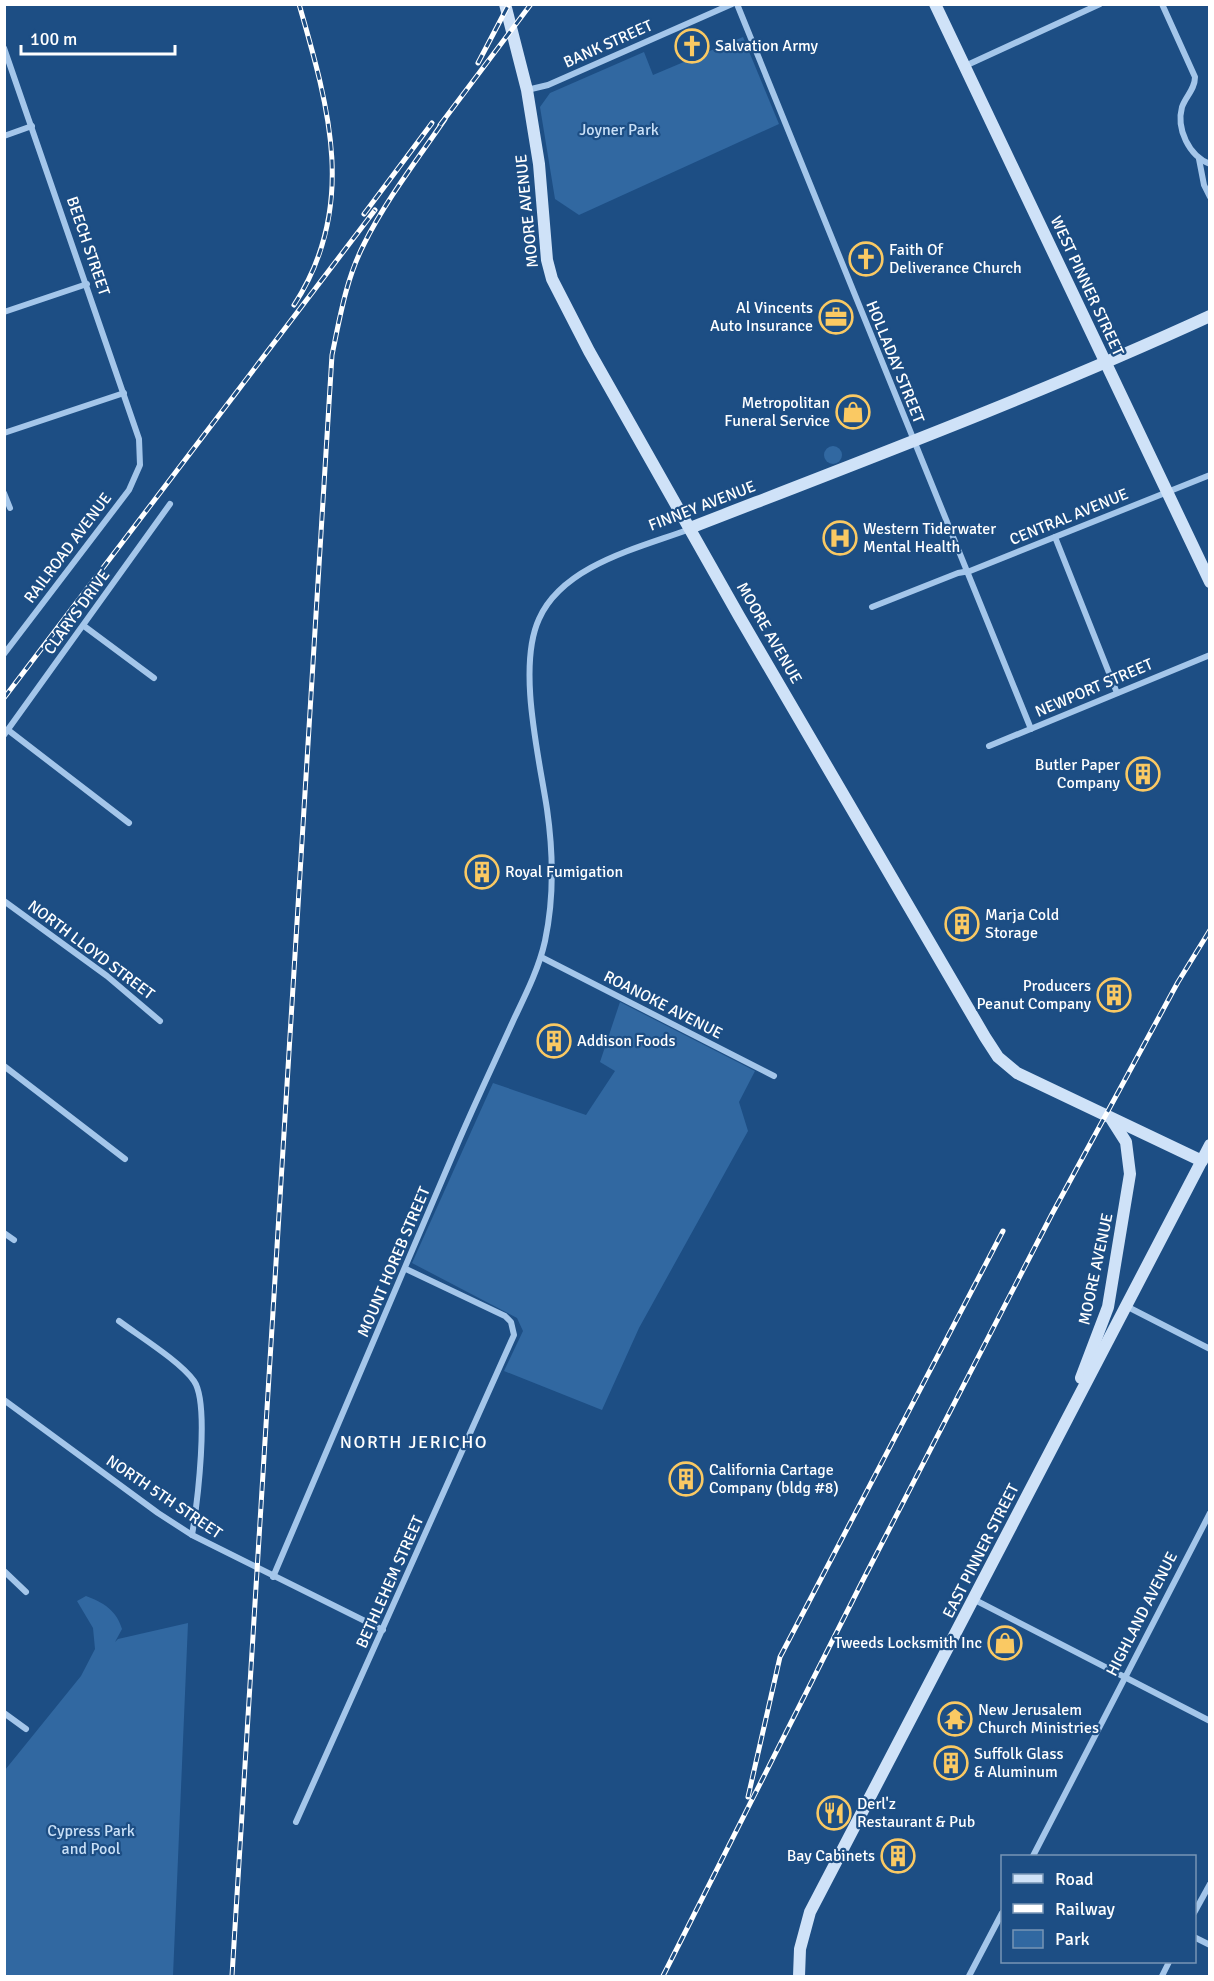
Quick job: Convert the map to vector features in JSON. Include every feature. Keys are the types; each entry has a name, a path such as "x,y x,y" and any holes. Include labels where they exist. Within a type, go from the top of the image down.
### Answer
{"street":[{"name":"MOORE AVENUE","path":"505,4 527,90 539,164 547,260 552,279 589,351 690,528 998,1057 1017,1073 1202,1161"},
{"name":"BANK STREET","path":"527,90 548,85 732,4"},
{"name":"HOLLADAY STREET","path":"737,4 1031,729"},
{"name":"WEST PINNER STREET","path":"935,4 1209,582"},
{"path":"964,66 1100,4"},
{"path":"1162,4 1195,77 1193,89 1186,99 1181,116 1183,132 1199,159 1209,197"},
{"name":"BEECH STREET","path":"4,48 124,393 139,439 141,453"},
{"path":"4,136 32,126"},
{"path":"1199,159 1209,165"},
{"path":"4,312 87,284"},
{"name":"FINNEY AVENUE","path":"541,957 549,919 550,835 533,711 530,663 534,632 547,604 566,584 612,559 1106,364 1209,315"},
{"path":"4,433 124,393"},
{"name":"RAILROAD AVENUE","path":"6,648 129,490 137,476 141,453"},
{"name":"CENTRAL AVENUE","path":"872,607 957,573 967,572 1209,475"},
{"path":"4,493 10,508"},
{"name":"CLARYS DRIVE","path":"6,732 170,504"},
{"path":"1055,537 1117,693"},
{"path":"84,626 154,678"},
{"name":"NEWPORT STREET","path":"989,746 1209,655"},
{"path":"6,732 129,823"},
{"name":"NORTH LLOYD STREET","path":"4,901 125,990 160,1021"},
{"name":"ROANOKE AVENUE","path":"541,957 774,1076"},
{"name":"MOUNT HOREB STREET","path":"273,1577 458,1143 541,957"},
{"path":"4,1066 125,1159"},
{"name":"MOORE AVENUE","path":"1045,1463 1101,1332 1118,1251 1131,1164 1126,1142 1107,1115"},
{"name":"EAST PINNER STREET","path":"799,1977 800,1949 810,1912 975,1600 1209,1145"},
{"path":"4,1233 14,1240"},
{"name":"BETHLEHEM STREET","path":"296,1822 508,1353 513,1329 505,1316 406,1269"},
{"path":"1126,1306 1209,1349"},
{"path":"119,1321 188,1374 199,1390 200,1459 192,1535"},
{"name":"NORTH 5TH STREET","path":"4,1400 158,1513 192,1535 273,1577 384,1629"},
{"name":"HIGHLAND AVENUE","path":"1033,1855 1209,1513"},
{"path":"4,1571 26,1592"},
{"path":"975,1600 1209,1721"},
{"path":"4,1713 26,1730"},
{"path":"1196,1909 1209,1884"},
{"path":"969,1977 1001,1915"},
{"path":"1161,1977 1168,1963"}],"green space":[{"name":"Joyner Park","path":"743,37 779,124 579,215 555,199 540,107 550,93 644,52 653,75"},
{"path":"833,446 839,449 842,455 839,461 833,464 827,461 824,455 827,449"},
{"path":"620,1002 755,1071 739,1102 748,1131 639,1328 602,1410 504,1371 523,1331 517,1318 412,1263 493,1083 586,1115 615,1071 600,1062"},
{"name":"Cypress Park and Pool","path":"86,1596 104,1604 117,1617 122,1629 115,1642 118,1639 188,1623 173,1976 5,1976 5,1770 81,1676 95,1649 93,1628 77,1601"}],"railway":[{"path":"294,305 314,268 326,231 332,194 332,157 327,119 320,81 299,4"},
{"path":"478,63 509,4"},
{"path":"440,125 531,4"},
{"path":"232,1976 332,355 348,284 364,244 392,196 445,119"},
{"path":"364,214 432,123"},
{"path":"4,698 375,210"},
{"path":"663,1976 863,1580 1052,1214 1178,982 1210,930"},
{"path":"748,1797 780,1657 1003,1231"}],"place":[{"name":"Salvation Army","path":"692,46"},
{"name":"Faith Of Deliverance Church","path":"866,259"},
{"name":"Al Vincents Auto Insurance","path":"836,317"},
{"name":"Metropolitan Funeral Service","path":"853,412"},
{"name":"Western Tiderwater Mental Health","path":"840,538"},
{"name":"Butler Paper Company","path":"1143,774"},
{"name":"Royal Fumigation","path":"482,872"},
{"name":"Marja Cold Storage","path":"962,924"},
{"name":"Producers Peanut Company","path":"1114,995"},
{"name":"Addison Foods","path":"554,1041"},
{"name":"California Cartage Company (bldg #8)","path":"686,1479"},
{"name":"Tweeds Locksmith Inc","path":"1005,1643"},
{"name":"New Jerusalem Church Ministries","path":"955,1719"},
{"name":"Suffolk Glass & Aluminum","path":"951,1763"},
{"name":"Derl'z Restaurant & Pub","path":"834,1813"},
{"name":"Bay Cabinets","path":"898,1856"}],"district":[{"name":"NORTH JERICHO","path":"414,1442"}]}
